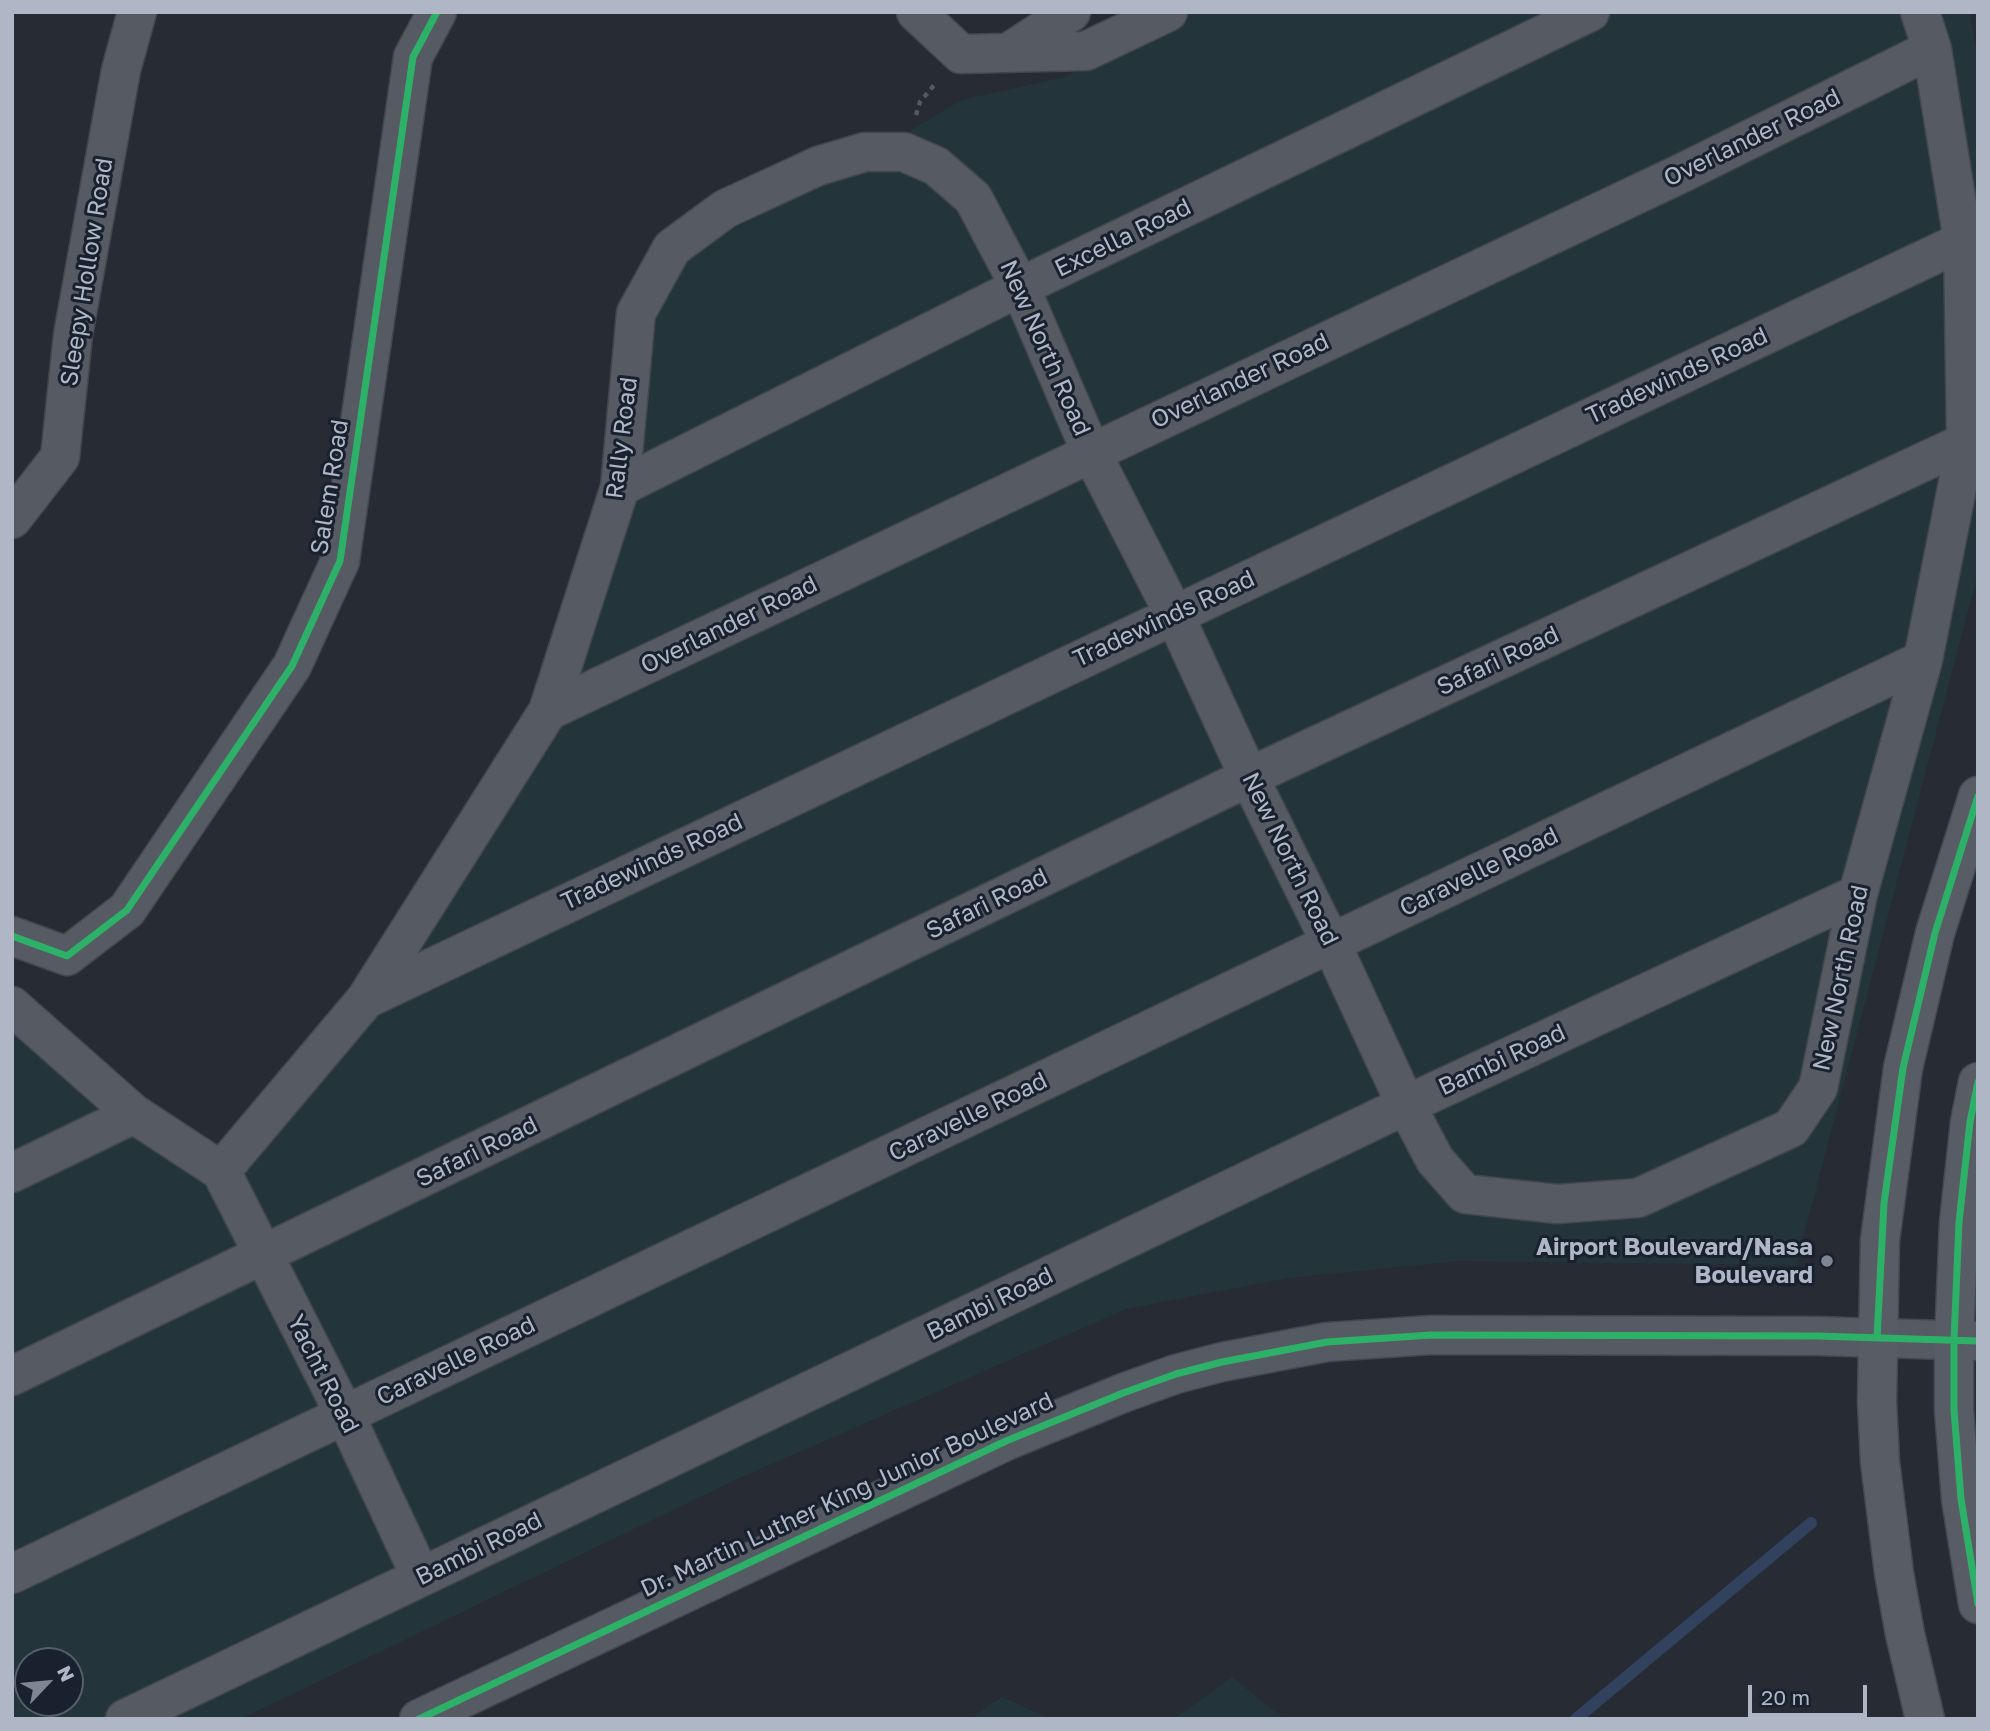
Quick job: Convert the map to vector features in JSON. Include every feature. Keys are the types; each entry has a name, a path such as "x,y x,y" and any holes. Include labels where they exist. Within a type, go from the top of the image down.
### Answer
{"main road":[{"path":"1925,1719 1905,1634 1880,1462 1877,1338 1884,1203 1903,1068 1935,933 1978,796"},
{"path":"1978,1082 1970,1122 1959,1222 1966,1341 1954,1410 1961,1499 1978,1604"}],"street":[{"name":"Sleepy Hollow Road","path":"12,519 60,457 73,335 121,70 137,12"},
{"name":"Salem Road","path":"12,936 67,956 127,910 292,666 340,561 413,57 437,12"},
{"path":"916,12 961,54 1086,51 1168,12"},
{"path":"1006,53 1070,12"},
{"name":"Excella Road","path":"620,487 1020,287 1590,12"},
{"name":"New North Road","path":"973,198 1020,287 1091,452 1174,614 1249,777 1435,1160 1465,1194 1557,1204 1638,1198 1791,1128 1818,1088 1858,894 1923,660 1966,442 1963,241 1933,49 1920,12"},
{"name":"Overlander Road","path":"548,712 1684,172 1933,49"},
{"name":"Rally Road","path":"221,1171 366,999 548,712 620,487 636,313 672,248 725,209 818,166 865,152 904,152 936,166 973,198"},
{"name":"Tradewinds Road","path":"366,999 1963,241"},
{"name":"Safari Road","path":"12,1376 1249,777 1966,442"},
{"name":"Caravelle Road","path":"12,1574 1923,660"},
{"name":"Bambi Road","path":"125,1719 1406,1105 1858,894"},
{"path":"12,1006 134,1114 221,1171"},
{"path":"12,1173 134,1114"},
{"name":"Yacht Road","path":"221,1171 345,1415 421,1577"},
{"name":"Dr. Martin Luther King Junior Boulevard","path":"419,1719 959,1462 1065,1415 1176,1374 1273,1350 1327,1342 1431,1335 1966,1341"}],"path":[{"path":"904,152 920,102 961,54"}],"shaded area":[{"path":"1124,12 1969,12 1978,58 1978,573 1796,1265 1457,1261 1288,1278 1126,1309 733,1481 241,1719 12,1719 12,985 208,1158 303,1090 511,776 586,545 660,269 881,149 961,100 1070,76"},
{"path":"1232,1677 1284,1719 1174,1719"},
{"path":"1002,1697 1051,1719 970,1719"}],"waterway":[{"path":"1576,1719 1811,1523"}],"cycle path":[{"path":"12,936 67,956 127,910 292,666 340,561 413,57 437,12"},
{"path":"1877,1338 1884,1203 1903,1068 1935,933 1978,796"},
{"path":"1978,1082 1970,1122 1959,1222 1954,1340 1954,1410 1961,1499 1978,1604"},
{"path":"419,1719 1006,1441 1123,1393 1176,1374 1222,1362 1327,1342 1431,1335 1817,1336 1978,1341"}],"place":[{"name":"Airport Boulevard/Nasa Boulevard","path":"1827,1261"}]}
